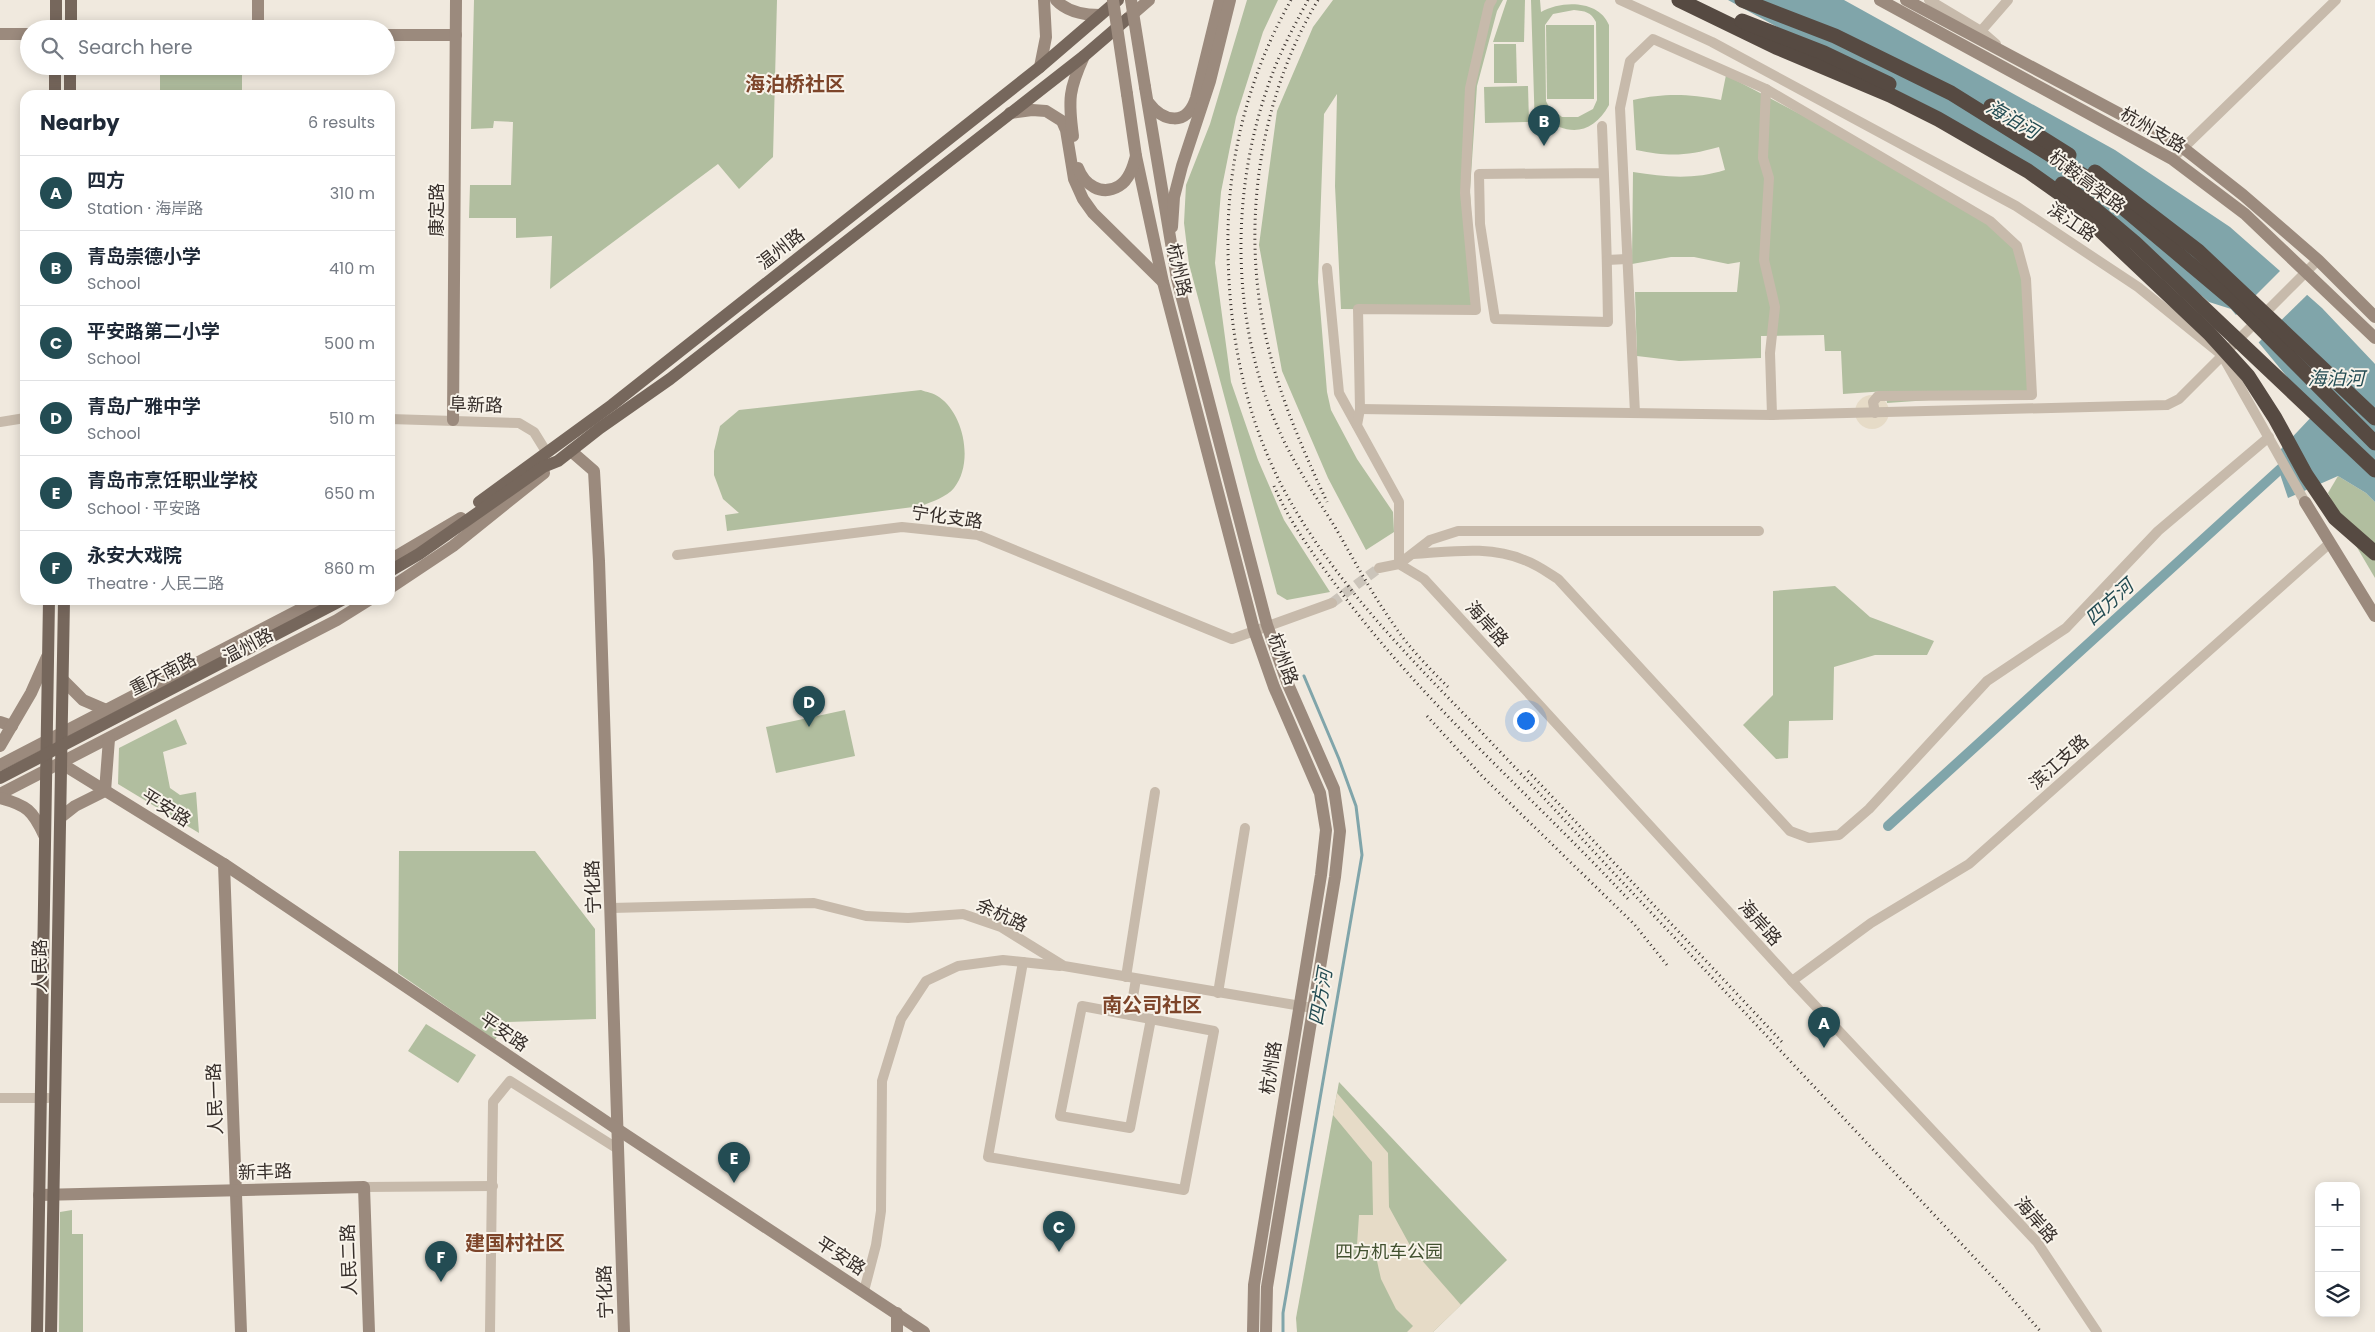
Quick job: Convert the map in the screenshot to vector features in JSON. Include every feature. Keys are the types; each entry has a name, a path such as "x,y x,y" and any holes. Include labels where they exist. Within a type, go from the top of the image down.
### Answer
{"highway":[{"path":"1679,0 1776,47 1890,95 1938,118 2028,171 2066,198 2209,333 2248,376 2275,418 2306,475 2335,518 2375,553"},
{"name":"杭鞍高架路","path":"1690,0 1824,53 1926,102 2025,159 2083,199 2136,244 2375,470"},
{"name":"杭鞍高架路","path":"1742,0 1812,28 1951,93 2089,179 2234,301 2375,443"},
{"path":"1812,28 1894,58 1951,84 2036,133 2094,171 2198,251 2375,418"}],"main road":[{"path":"56,0 56,20"},
{"path":"71,0 71,20"},
{"path":"258,0 258,20"},
{"name":"康定路","path":"453,420 456,0"},
{"path":"1040,67 1046,37 1044,0"},
{"path":"1056,0 1061,5 1075,12 1086,15 1100,15"},
{"name":"杭州路","path":"1112,0 1136,156 1163,282 1254,630 1274,687 1320,793 1324,821 1322,869 1254,1285 1253,1332"},
{"name":"温州路","path":"419,554 494,490 612,405 1040,67 1118,0"},
{"name":"杭州路","path":"1131,0 1178,285 1267,625 1289,687 1331,781 1336,802 1339,843 1267,1287 1266,1332"},
{"name":"温州路","path":"395,585 453,546 558,461 670,379 1084,56 1149,0"},
{"path":"1148,102 1158,113 1168,118 1181,117 1192,109 1220,0"},
{"path":"1170,245 1174,197 1210,81 1230,0"},
{"name":"杭州支路","path":"1880,0 1954,34 2010,56 2182,147 2243,195 2318,260 2375,317"},
{"name":"杭州支路","path":"1906,0 1954,34 2172,159 2245,214 2308,272 2375,338"},
{"path":"0,34 20,34"},
{"path":"395,35 456,35"},
{"path":"1084,56 1071,86 1069,105 1082,177 1088,185 1097,188 1118,187 1128,178 1136,156"},
{"path":"55,90 56,75"},
{"path":"70,75 70,90"},
{"path":"1010,113 1032,110 1046,111 1062,121 1066,130 1074,179 1084,199 1093,213 1163,282"},
{"name":"宁化路","path":"571,451 594,471 611,908 624,1332"},
{"name":"温州路","path":"419,554 543,467 558,461"},
{"name":"滨江路","path":"2305,502 2375,616"},
{"name":"温州路","path":"395,557 460,518"},
{"path":"395,568 419,554"},
{"name":"人民路","path":"37,1332 48,605"},
{"name":"人民路","path":"51,1332 64,605"},
{"name":"温州路","path":"62,733 104,709 308,605"},
{"name":"重庆南路","path":"0,778 332,605"},
{"name":"温州路","path":"62,764 337,620 362,605"},
{"path":"0,746 6,724 47,657"},
{"path":"63,680 83,700 104,709"},
{"path":"0,765 62,733"},
{"path":"60,817 74,806 105,791 109,739"},
{"path":"0,794 62,764"},
{"name":"平安路","path":"62,764 224,864 617,1129 924,1332"},
{"path":"0,798 25,806 37,819 44,836"},
{"name":"人民一路","path":"224,864 241,1332"},
{"name":"新丰路","path":"39,1195 364,1187"},
{"name":"人民二路","path":"364,1187 369,1332"},
{"path":"897,1314 897,1332"}],"street":[{"path":"1357,425 1360,409 1358,309 1476,310 1465,193 1470,88 1489,5 1492,0"},
{"name":"滨江路","path":"1620,0 1712,42 2016,206 2138,287 2226,352 2276,452 2305,502"},
{"path":"1929,0 1981,31 2010,56"},
{"path":"1981,31 2008,0"},
{"path":"2172,159 2182,147 2336,0"},
{"path":"1635,413 1620,108 1630,61 1653,39 1743,77 1766,89 1990,221 2017,246 2026,279 2032,395 1878,396 1873,402 1875,414"},
{"path":"1766,89 1763,158 1769,178 1764,260 1774,307 1770,353 1772,416"},
{"path":"1602,126 1604,174 1607,260 1608,322 1495,319 1480,224 1479,174 1604,174"},
{"path":"1607,260 1627,259"},
{"path":"1360,409 1772,416 1875,414 2032,407 2168,405 2179,399 2318,260"},
{"path":"1327,268 1339,393 1400,502 1399,564"},
{"path":"0,422 20,419"},
{"name":"阜新路","path":"395,419 519,423 534,432 547,453"},
{"path":"1413,554 1480,550 1505,554 1525,560 1558,578 1790,831 1809,838 1839,835 1869,809 1988,681 2066,628 2158,531 2269,437"},
{"name":"宁化支路","path":"677,555 902,527 978,535 1222,636 1232,638 1254,630"},
{"path":"1378,568 1399,564 1430,540 1458,531 1760,531"},
{"name":"滨江支路","path":"1792,981 1871,923 1969,864 2330,543"},
{"name":"海岸路","path":"1399,564 1424,579 1792,981 2037,1242 2097,1332"},
{"path":"1254,630 1332,603"},
{"path":"1126,977 1155,792"},
{"path":"1218,993 1245,828"},
{"name":"余杭路","path":"611,908 814,903 866,916 908,918 962,914 1001,928 1064,966 1313,1008"},
{"path":"864,1291 876,1245 881,1211 882,1081 901,1019 926,981 958,966 1003,960 1064,966"},
{"path":"1023,962 988,1157 1184,1190 1214,1031 1151,1019 1130,1015 1082,1006 1060,1116 1130,1128 1151,1019"},
{"path":"1130,1015 1136,979"},
{"path":"490,1332 493,1102 510,1081 618,1149"},
{"path":"0,1098 56,1098"},
{"name":"新丰路","path":"364,1187 493,1186"}],"green space":[{"path":"474,0 777,0 773,157 739,189 718,164 550,289 552,236 516,238 516,218 469,218 470,185 511,185 513,122 494,121 493,128 471,129"},
{"path":"1247,0 1278,0 1263,32 1236,117 1221,192 1215,263 1231,382 1258,460 1284,520 1330,592 1287,600 1277,594 1189,264 1184,223 1186,185 1210,124"},
{"path":"1333,0 1503,0 1497,11 1477,86 1470,190 1476,310 1341,309 1335,186 1337,94 1324,114 1318,282 1327,392 1331,410 1357,459 1393,512 1394,532 1366,550 1328,478 1282,371 1259,245 1277,111 1313,27"},
{"path":"1507,0 1525,0 1524,42 1493,42"},
{"path":"1531,0 1540,0 1541,12 1559,5 1569,4 1589,7 1604,17 1609,25 1609,105 1596,122 1580,130 1562,128 1544,118 1544,130 1535,130","holes":["1574,10 1590,14 1596,22 1597,100 1593,109 1578,117 1562,117 1549,107 1546,101 1545,25 1553,14"]},
{"path":"1546,25 1594,25 1594,99 1547,99"},
{"path":"1494,44 1516,44 1517,83 1494,83"},
{"path":"160,75 242,75 242,90 160,90"},
{"path":"1726,75 1838,134 1990,221 2017,246 2026,279 2029,393 1887,403 1886,391 1843,394 1841,351 1825,351 1824,335 1761,336 1761,358 1679,361 1637,356 1635,292 1737,292 1740,262 1728,264 1694,257 1671,257 1632,264 1633,172 1679,177 1725,170 1719,147 1678,154 1659,154 1636,150 1633,100 1677,95 1721,100"},
{"path":"1528,86 1529,122 1485,123 1484,87"},
{"path":"921,390 937,396 948,405 955,415 963,439 964,466 954,488 947,494 921,506 727,531 725,515 739,513 723,499 714,475 714,451 720,426 739,410"},
{"path":"2338,476 2366,493 2375,502 2375,578 2342,522 2328,493"},
{"path":"1835,586 1870,617 1934,641 1927,655 1875,655 1834,667 1833,720 1789,721 1788,758 1776,759 1743,725 1773,695 1773,591"},
{"path":"845,710 855,756 776,773 766,727"},
{"path":"176,719 187,744 163,752 170,788 180,795 196,792 199,833 118,784 119,748"},
{"path":"399,851 535,851 595,929 596,1019 506,1022 495,1040 398,973"},
{"path":"426,1024 476,1055 458,1083 408,1051"},
{"name":"四方机车公园","path":"1339,1082 1507,1260 1433,1332 1297,1332 1296,1318"},
{"path":"72,1210 72,1234 83,1234 83,1332 59,1332 60,1212"}],"shaded area":[{"path":"1872,395 1879,396 1884,400 1888,405 1888,419 1884,424 1879,428 1872,429 1865,428 1860,424 1856,419 1855,412 1856,405 1860,400 1865,396"},
{"path":"1337,1093 1388,1153 1389,1207 1412,1249 1461,1305 1433,1332 1407,1332 1413,1326 1396,1309 1381,1279 1375,1252 1363,1250 1363,1260 1356,1260 1359,1215 1373,1215 1372,1162 1333,1115"}],"water":[{"name":"海泊河","path":"1728,0 1844,0 2115,150 2230,227 2322,308 2375,364 2375,502 2366,493 2338,476 2288,498 2279,471 2281,449 2316,412 2231,309 2209,302 2120,227 2004,151"}],"pier":[{"path":"2282,269 2309,293 2257,344 2234,317"}],"waterway":[{"name":"四方河","path":"1888,826 2287,463"},
{"name":"四方河","path":"1283,1332 1283,1313 1362,855 1356,806 1339,759 1304,676"}],"tunnel":[{"path":"1332,603 1379,568"}],"railway":[{"path":"1291,0 1263,57 1243,118 1232,180 1228,244 1231,308 1241,371 1258,432 1284,490 1302,521 1343,580 1414,662 2003,1288 2041,1332"},
{"path":"1308,0 1286,42 1268,86 1256,127 1247,170 1242,214 1241,258 1244,302 1251,345 1263,388 1278,428 1297,466 1363,577 1400,634 1427,666 1449,688"},
{"path":"1318,0 1297,40 1280,83 1267,127 1259,172 1255,218 1256,264 1261,309 1270,354 1281,392 1295,429 1327,502"},
{"path":"1274,486 1288,514 1322,567 1408,673 1480,750 1629,900"},
{"path":"1427,716 1482,776 1634,924 1667,965"},
{"path":"1528,771 1783,1043"}],"place":[{"name":"青岛崇德小学","path":"1544,146"},
{"name":"青岛广雅中学","path":"809,727"},
{"name":"四方","path":"1824,1048"},
{"name":"青岛市烹饪职业学校","path":"734,1183"},
{"name":"平安路第二小学","path":"1059,1252"},
{"name":"永安大戏院","path":"441,1282"}],"district":[{"name":"海泊桥社区","path":"795,84"},
{"name":"南公司社区","path":"1152,1005"},
{"name":"建国村社区","path":"515,1243"}]}
